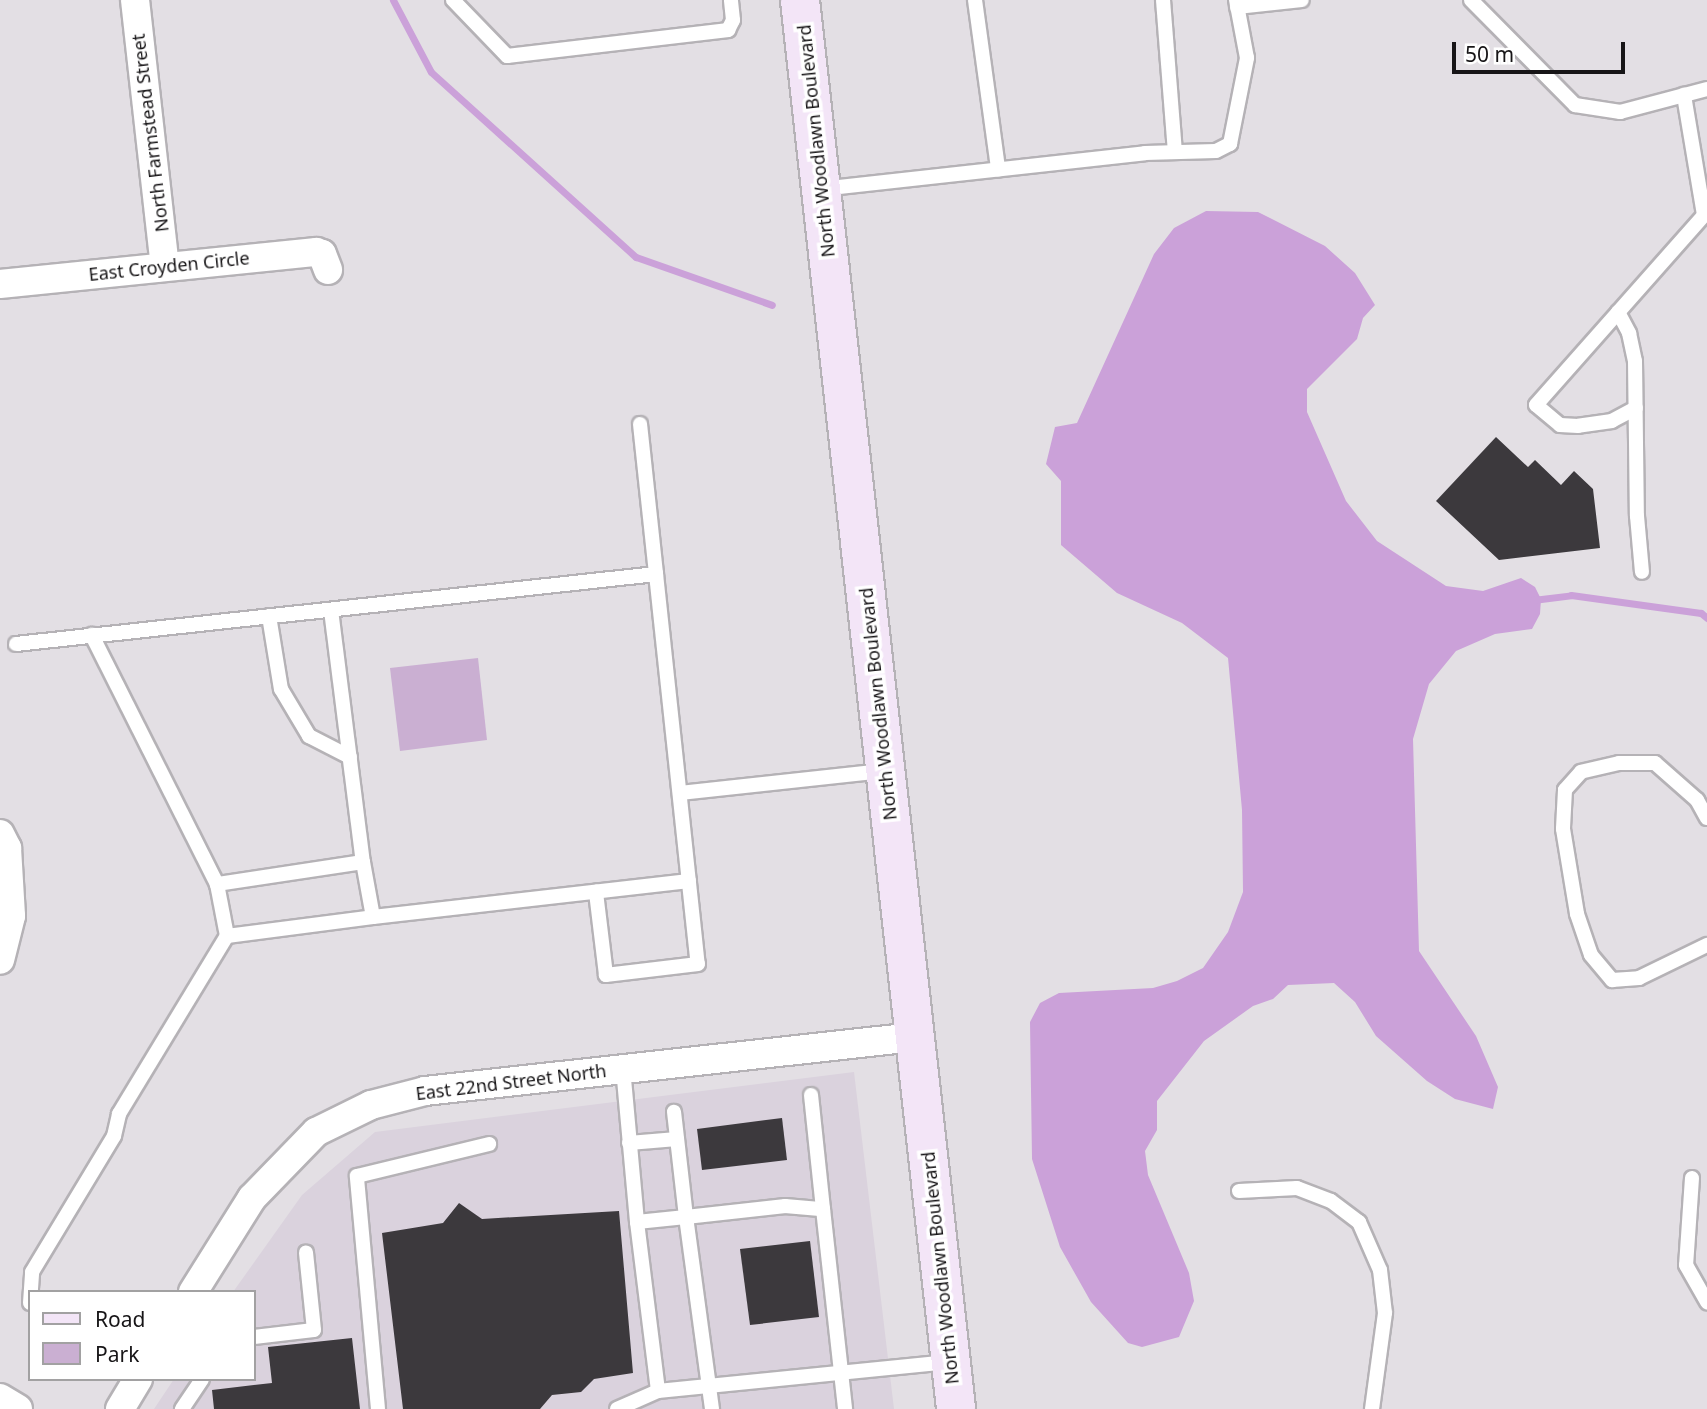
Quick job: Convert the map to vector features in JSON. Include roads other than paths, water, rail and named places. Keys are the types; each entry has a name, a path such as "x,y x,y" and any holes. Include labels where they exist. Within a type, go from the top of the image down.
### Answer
{"main road":[{"name":"North Woodlawn Boulevard","path":"800,0 956,1409"}],"street":[{"name":"North Farmstead Street","path":"135,0 165,266"},
{"name":"East Croyden Circle","path":"0,284 316,252 322,254 328,270"},
{"path":"0,834 7,848 11,916 0,960"},
{"name":"East 22nd Street North","path":"194,1290 252,1198 316,1132 371,1105 425,1090 914,1037"},
{"path":"120,1409 137,1381"},
{"path":"0,1398 18,1409"}],"lane":[{"path":"453,0 507,56 728,30 733,20 731,0"},
{"path":"975,0 998,169"},
{"path":"1163,0 1175,152"},
{"path":"820,189 1175,152 1216,151 1230,144 1247,58 1236,4 1302,0"},
{"path":"1471,0 1575,105 1620,112 1707,89"},
{"path":"1636,408 1612,421 1578,426 1559,425 1536,405 1704,215 1684,95"},
{"path":"1618,312 1629,333 1635,361 1637,516 1643,572"},
{"path":"596,892 606,975 698,964 640,424"},
{"path":"16,643 656,574"},
{"path":"331,610 363,862 373,916"},
{"path":"269,616 281,689 309,736 350,757"},
{"path":"28,1290 32,1272 114,1136 119,1114 227,936 217,884 92,635"},
{"path":"1707,818 1697,800 1656,763 1619,763 1581,772 1565,790 1563,829 1577,914 1591,955 1612,980 1639,978 1707,945"},
{"path":"680,793 885,771"},
{"path":"217,884 363,862"},
{"path":"227,936 373,916 689,881"},
{"path":"623,1068 637,1222 658,1391"},
{"path":"811,1095 845,1409"},
{"path":"674,1112 712,1409"},
{"path":"629,1143 677,1139"},
{"path":"379,1409 357,1176 489,1144"},
{"path":"1692,1178 1686,1265 1707,1302"},
{"path":"1239,1191 1297,1188 1331,1201 1359,1222 1380,1270 1385,1313 1371,1409"},
{"path":"637,1222 785,1206 823,1209"},
{"path":"256,1336 314,1331 306,1252"},
{"path":"617,1409 658,1391 950,1362"},
{"path":"182,1409 201,1381"}],"waterway":[{"path":"393,0 431,72 636,257 772,305"},
{"path":"1533,600 1571,595 1701,613 1707,618"}]}
